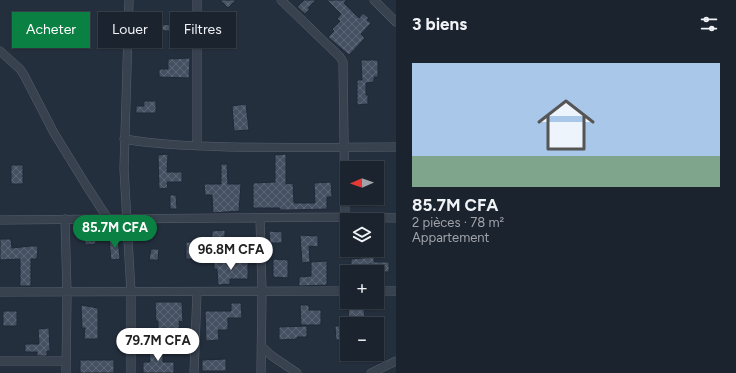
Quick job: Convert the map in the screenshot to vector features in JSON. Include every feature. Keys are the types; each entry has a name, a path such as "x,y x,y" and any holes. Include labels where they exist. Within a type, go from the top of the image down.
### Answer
{"street":[{"path":"129,0 124,178 131,292 131,373"},
{"path":"197,0 197,146"},
{"path":"281,0 342,60 345,147 345,213"},
{"path":"374,0 396,22"},
{"path":"0,51 20,69 24,75 54,133 108,219"},
{"path":"124,139 197,146 396,147"},
{"path":"0,220 340,217"},
{"path":"260,218 262,291 261,373"},
{"path":"384,218 396,218"},
{"path":"65,219 67,292 66,373"},
{"path":"0,292 340,291"},
{"path":"384,291 396,291"},
{"path":"194,373 198,292"},
{"path":"261,346 272,356 297,373"},
{"path":"0,361 66,361"},
{"path":"371,373 396,361"}],"building":[{"path":"220,0 236,0 228,8"},
{"path":"304,0 316,0 308,8 310,9 305,14 297,7"},
{"path":"327,0 347,0 344,3 359,18 363,13 369,18 367,20 371,23 361,34 365,38 349,55 328,37 334,31 332,29 340,21 337,19 341,14"},
{"path":"170,24 170,41 169,31 162,31 162,25"},
{"path":"190,58 189,78 159,77 159,69 168,69 168,59"},
{"path":"361,60 378,60 378,77 374,77 374,82 366,83 368,104 357,105 357,80 362,80"},
{"path":"144,101 156,101 156,113 136,113 136,106 144,106"},
{"path":"246,104 249,130 234,131 232,106"},
{"path":"168,154 167,172 182,172 182,182 167,182 168,188 159,189 158,155"},
{"path":"286,154 286,184 293,183 294,203 315,203 314,183 331,182 332,197 327,197 327,209 280,210 280,208 253,208 253,183 275,182 275,155"},
{"path":"221,164 227,164 228,184 241,184 239,211 213,213 212,195 205,195 204,184 221,184"},
{"path":"11,165 23,165 23,184 11,184"},
{"path":"170,195 176,195 177,209 170,209"},
{"path":"355,205 371,205 371,206"},
{"path":"95,227 96,244 85,245 85,228"},
{"path":"225,230 225,237 212,238 212,231"},
{"path":"269,231 282,232 282,243 270,243"},
{"path":"300,235 318,236 318,247 309,246 310,262 302,263"},
{"path":"118,238 120,259 111,260 109,240"},
{"path":"0,239 11,239 12,248 38,246 37,259 31,259 31,286 20,286 20,259 0,260"},
{"path":"186,242 194,242 195,259 186,259"},
{"path":"151,249 159,249 158,260 149,260"},
{"path":"374,257 374,262 389,262 389,272 384,272 384,265 351,265 351,259"},
{"path":"273,259 288,260 288,278 273,277"},
{"path":"214,260 248,261 248,279 230,279 230,284 218,285 217,269 214,269"},
{"path":"327,261 327,285 299,286 299,277 311,276 311,262"},
{"path":"155,302 182,302 183,322 179,321 180,339 166,340 166,330 158,331"},
{"path":"231,303 241,303 242,318 228,318 228,330 218,330 219,340 206,341 205,311 231,311"},
{"path":"81,305 98,308 98,339 84,339 85,328 82,328"},
{"path":"300,305 309,305 309,310 321,310 321,325 301,325"},
{"path":"348,309 364,309 365,317 349,317"},
{"path":"3,311 17,311 17,326 3,326"},
{"path":"307,326 307,337 279,340 279,327"},
{"path":"335,326 340,326 340,340 336,340"},
{"path":"49,328 50,351 47,351 47,356 37,356 37,352 25,352 25,344 39,344 38,329"},
{"path":"149,345 163,345 163,362 174,362 174,373 143,373 143,362 150,362"},
{"path":"226,359 226,371 202,371 202,360"},
{"path":"80,360 114,360 114,373 80,373"}]}
